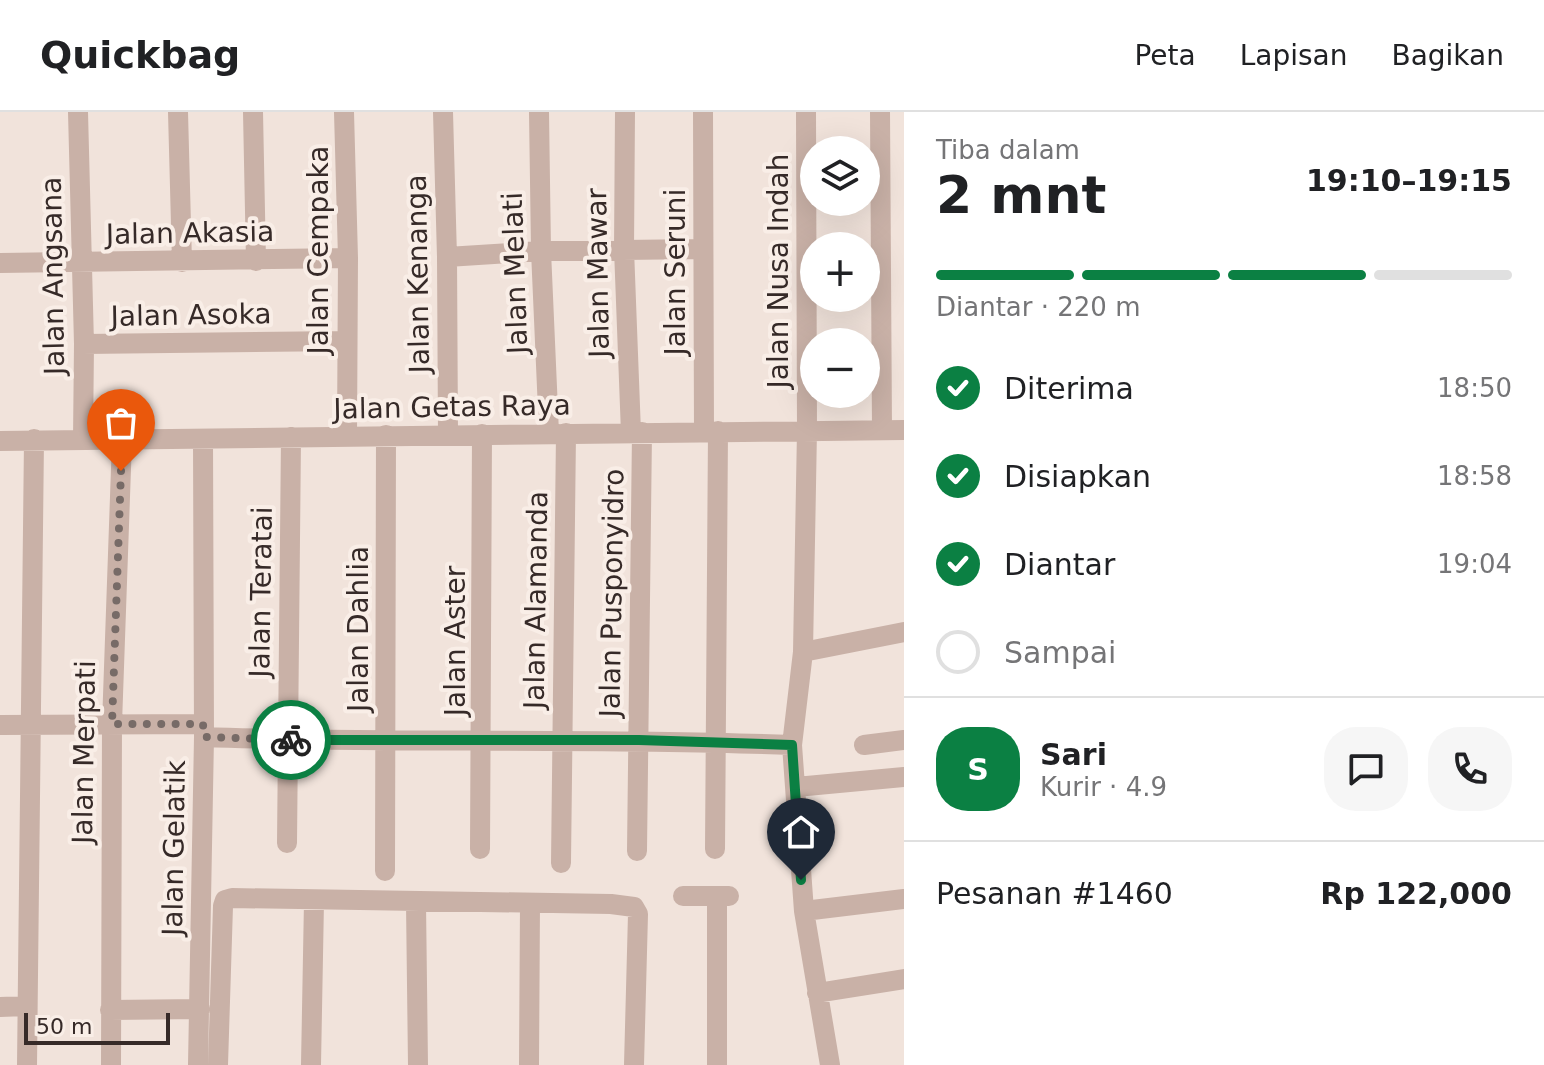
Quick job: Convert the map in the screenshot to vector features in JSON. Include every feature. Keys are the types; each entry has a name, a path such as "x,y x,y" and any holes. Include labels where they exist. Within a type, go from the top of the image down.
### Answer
{"street":[{"name":"Jalan Angsana","path":"78,112 84,344 83,439"},
{"path":"178,112 182,262"},
{"path":"253,112 256,261"},
{"name":"Jalan Cempaka","path":"344,112 348,258 347,435"},
{"name":"Jalan Kenanga","path":"443,112 448,435"},
{"name":"Jalan Melati","path":"539,112 541,251 558,433"},
{"name":"Jalan Mawar","path":"625,112 624,249 636,432"},
{"name":"Jalan Seruni","path":"703,112 703,249 711,431 715,849"},
{"name":"Jalan Nusa Indah","path":"806,112 807,136"},
{"path":"878,136 880,112"},
{"name":"Jalan Nusa Indah","path":"810,216 803,652 792,745 804,911 830,1065"},
{"path":"874,216 882,429"},
{"path":"447,257 541,251 703,249"},
{"name":"Jalan Akasia","path":"0,263 348,258"},
{"name":"Jalan Asoka","path":"84,344 347,341"},
{"name":"Jalan Getas Raya","path":"0,441 904,430"},
{"name":"Jalan Pusponyidro","path":"636,432 637,851"},
{"name":"Jalan Alamanda","path":"558,433 561,863"},
{"name":"Jalan Aster","path":"480,849 483,742 482,434"},
{"name":"Jalan Dahlia","path":"385,871 386,435"},
{"name":"Jalan Teratai","path":"287,843 291,437"},
{"path":"27,1065 34,439"},
{"name":"Jalan Gelatik","path":"198,1065 203,439"},
{"name":"Jalan Merpati","path":"111,1065 112,724 122,440"},
{"path":"803,652 904,632"},
{"path":"0,725 112,724 287,740 639,740 792,745"},
{"path":"864,745 904,740"},
{"path":"796,787 904,777"},
{"path":"683,896 723,896 717,1065"},
{"path":"218,1065 225,900 232,898 634,907 638,914 634,1065"},
{"path":"804,911 904,899"},
{"path":"311,1065 314,901"},
{"path":"416,903 418,1065"},
{"path":"529,1065 530,904"},
{"path":"817,993 904,979"},
{"path":"0,1007 26,1006"},
{"path":"110,1010 200,1009"}],"way so far":[{"path":"121,471 112,724 203,724 204,737 291,740"}],"route":[{"path":"291,740 639,740 792,745 801,880"}]}
